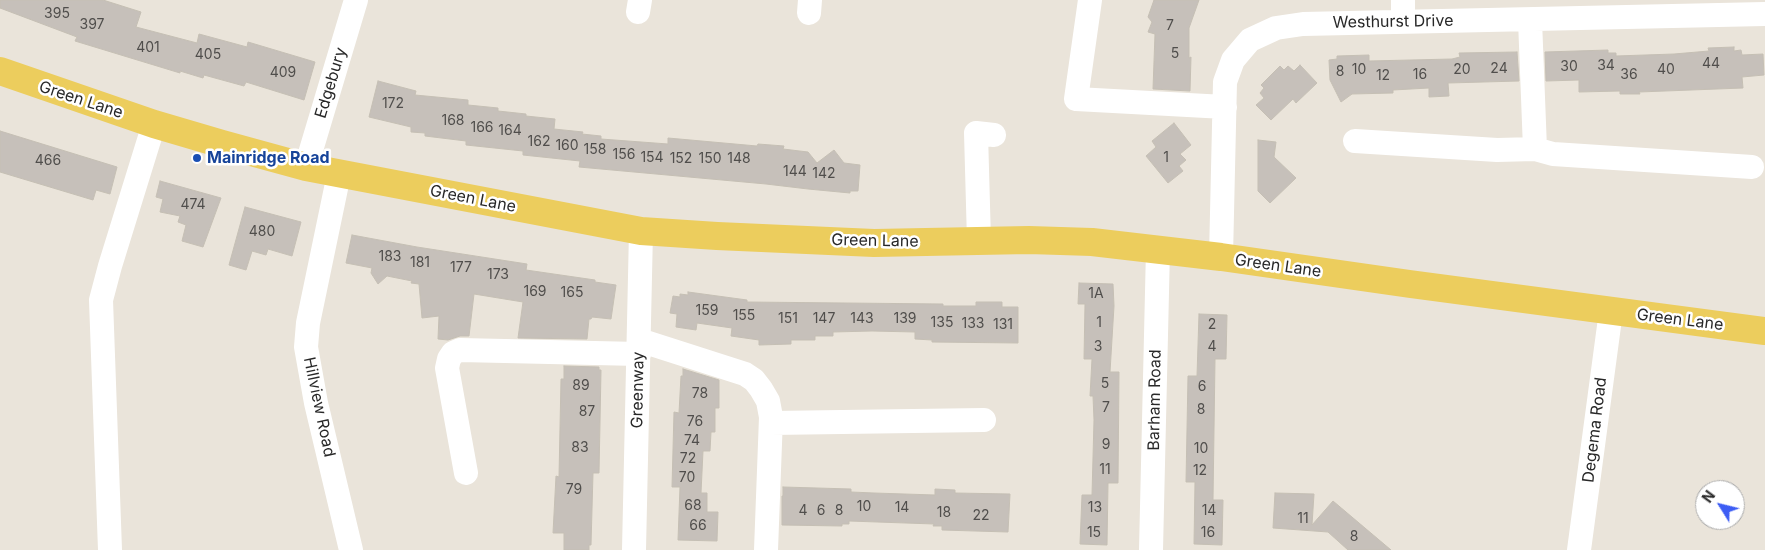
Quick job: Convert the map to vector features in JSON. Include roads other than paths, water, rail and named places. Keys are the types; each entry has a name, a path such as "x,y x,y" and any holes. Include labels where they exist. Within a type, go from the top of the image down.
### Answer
{"main road":[{"name":"Green Lane","path":"0,72 154,124 306,166 339,174 641,230 718,236 874,243 1029,240 1092,242 1221,257 1765,331"}],"street":[{"name":"Edgebury","path":"306,166 356,0"},
{"path":"1090,0 1076,99 1225,107"},
{"name":"Westhurst Drive","path":"1221,257 1225,82 1233,60 1250,40 1276,28 1403,11 1530,20 1651,8 1765,14"},
{"path":"1530,20 1535,149"},
{"path":"110,550 101,300 154,124"},
{"path":"978,133 979,241"},
{"path":"1356,141 1497,150 1535,149 1553,154 1752,166"},
{"name":"Hillview Road","path":"339,174 308,323 306,346 316,403 351,550"},
{"name":"Greenway","path":"634,550 641,230"},
{"name":"Barham Road","path":"1151,550 1158,249"},
{"name":"Degema Road","path":"1580,550 1611,311"},
{"path":"466,472 446,368 453,353 460,350 639,347 745,374 754,380 768,401 771,417 766,550"},
{"path":"771,423 984,420"}],"place":[{"name":"Mainridge Road","path":"197,158"}]}
